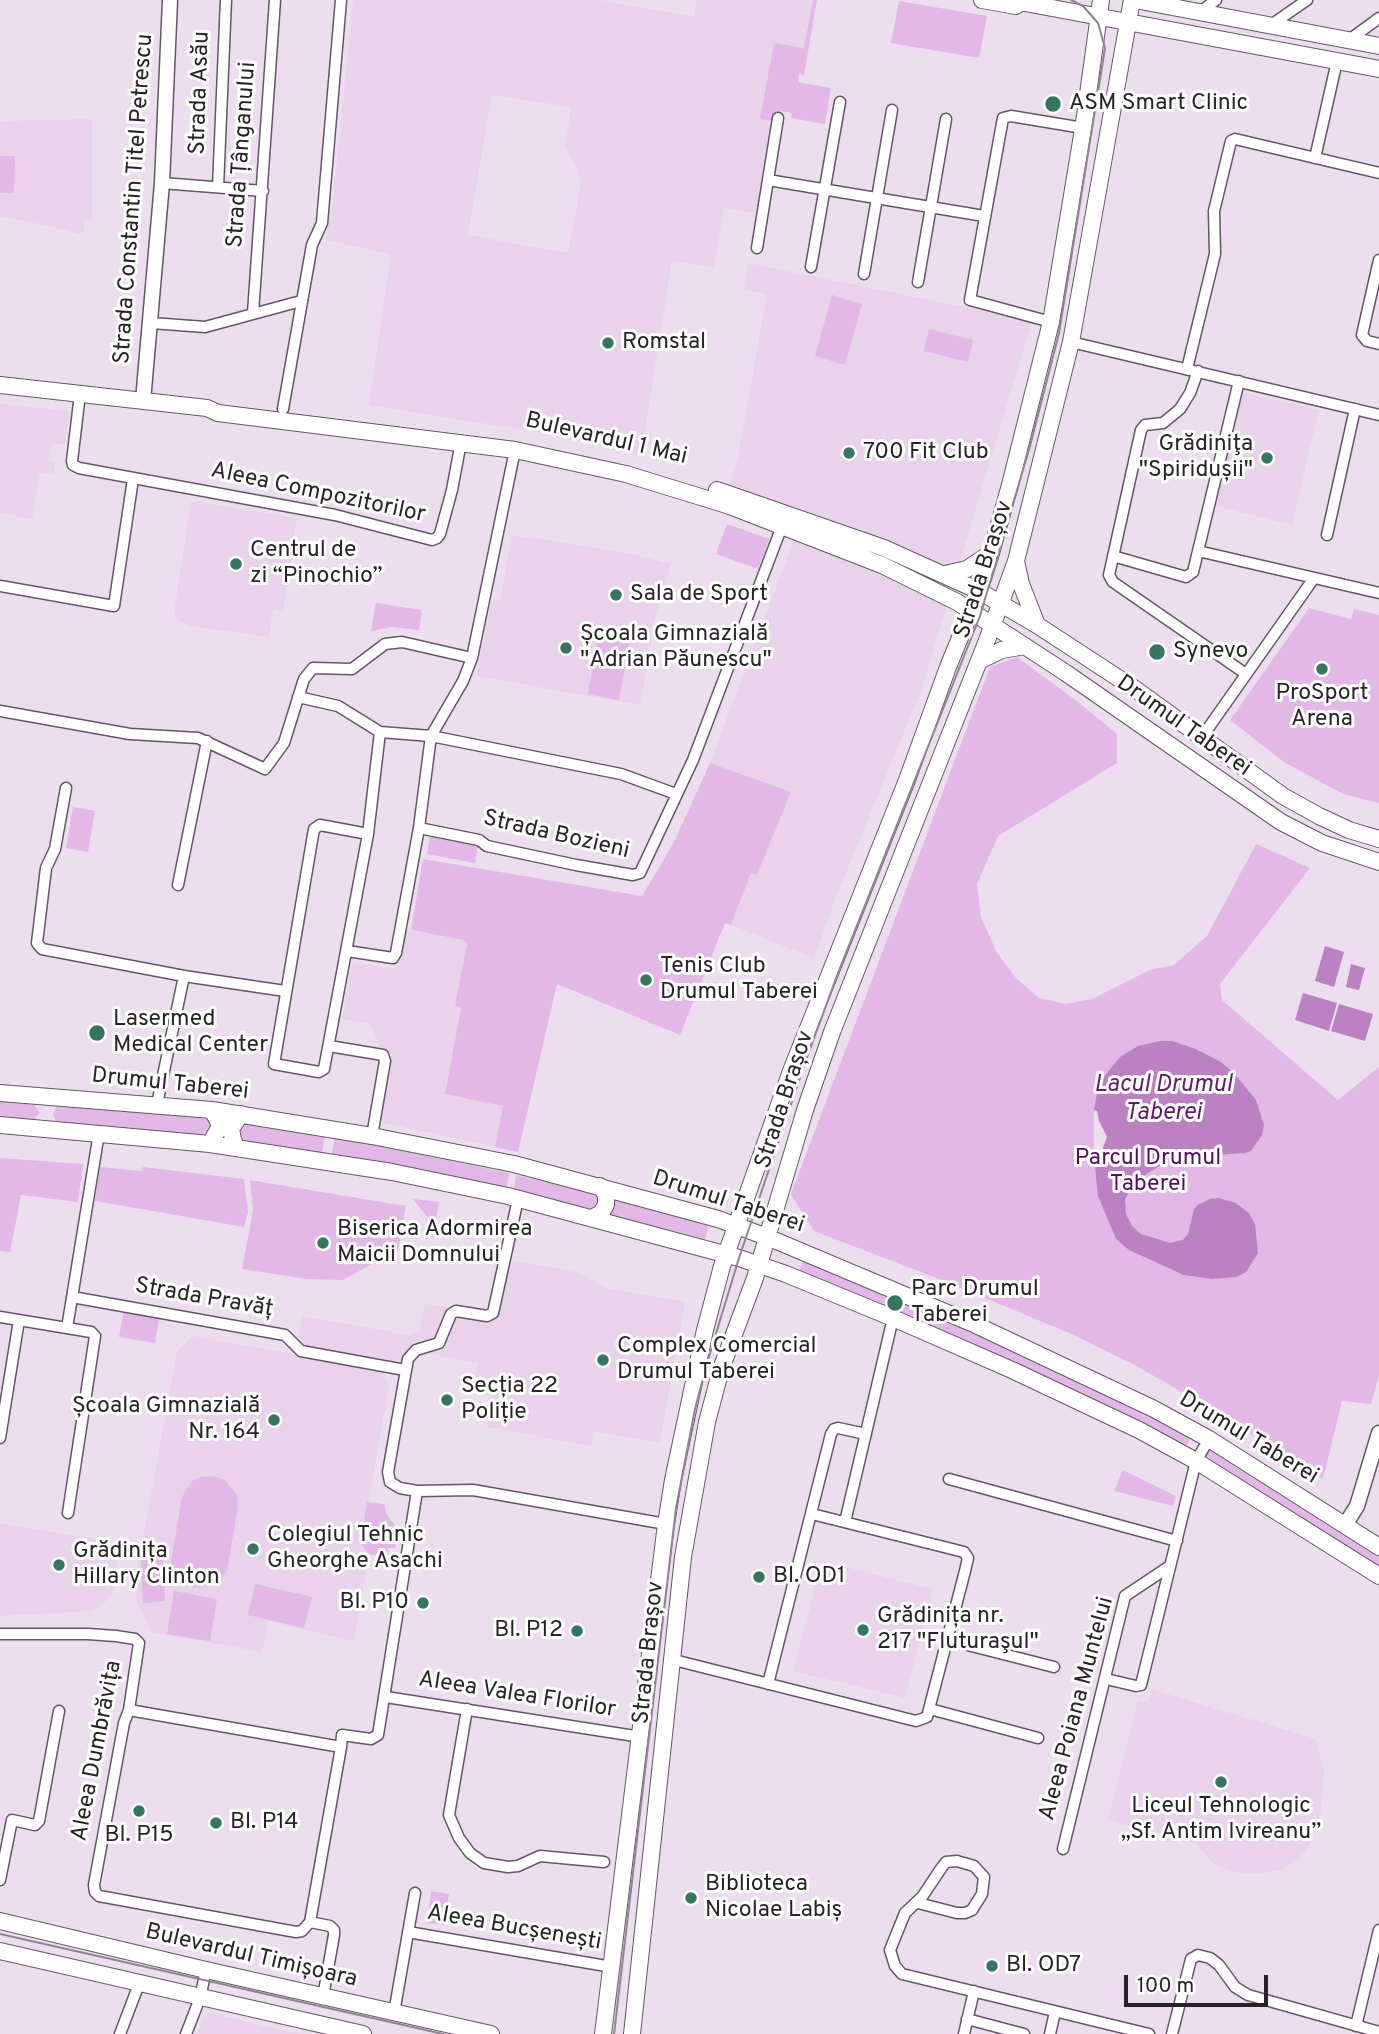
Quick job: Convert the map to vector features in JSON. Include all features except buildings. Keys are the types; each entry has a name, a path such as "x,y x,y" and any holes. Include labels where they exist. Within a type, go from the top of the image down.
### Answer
{"main road":[{"path":"982,0 1073,18 1086,24 1096,38"},
{"path":"1009,0 1379,69"},
{"name":"Strada Brașov","path":"603,2034 666,1524 705,1330 726,1254 795,1060 907,780 958,640 979,591 991,552 1051,322 1101,0"},
{"path":"1134,0 1207,5"},
{"name":"Strada Brașov","path":"632,2034 687,1531 706,1422 832,1032 1016,561 1071,342 1134,0"},
{"path":"1180,0 1207,5 1271,25 1379,46"},
{"name":"Bulevardul 1 Mai","path":"0,385 207,408 218,413 461,442 515,450 626,474 730,506 882,565 971,610"},
{"name":"Bulevardul 1 Mai","path":"207,408 219,403 283,409 500,439 623,463 773,508 884,548 979,591"},
{"path":"945,575 967,569 991,552"},
{"path":"1016,561 1021,584 1037,625"},
{"name":"Drumul Taberei","path":"979,591 1135,689 1264,782 1319,816 1349,830 1379,839"},
{"path":"944,596 956,615 959,625 958,640"},
{"name":"Drumul Taberei","path":"971,610 1250,802 1310,837 1379,862"},
{"path":"979,661 1002,650 1025,646"},
{"path":"1310,837 1321,825 1319,816"},
{"path":"1338,849 1341,835 1349,830"},
{"name":"Drumul Taberei","path":"0,1093 212,1110 372,1136 514,1164 737,1226 1036,1352 1144,1404 1209,1439 1379,1547"},
{"path":"45,1128 48,1096"},
{"path":"210,1144 219,1128 219,1122 212,1110"},
{"path":"237,1147 231,1129 241,1114"},
{"name":"Drumul Taberei","path":"0,1125 237,1147 392,1172 518,1199 758,1264 893,1318 1071,1397 1196,1461 1379,1576"},
{"path":"592,1218 601,1213 606,1205 606,1195 600,1186"},
{"name":"Bulevardul Timișoara","path":"0,1921 491,2034"},
{"path":"0,1951 363,2034"}],"street":[{"name":"Strada Constantin Titel Petrescu","path":"143,401 162,183 170,0"},
{"name":"Strada Asău","path":"218,187 226,0"},
{"name":"Strada Țânganului","path":"253,313 275,0"},
{"path":"283,409 312,245 322,223 341,0"},
{"path":"1271,25 1307,0"},
{"path":"1349,40 1379,18"},
{"path":"1315,158 1337,61"},
{"path":"811,267 840,102"},
{"path":"864,274 892,110"},
{"path":"1051,322 970,300 1003,118 1011,116 1083,128"},
{"path":"757,248 778,118"},
{"path":"918,282 946,119"},
{"path":"1246,674 1113,582 1109,575 1140,430 1144,425 1163,423 1180,409 1190,393 1192,370 1215,254 1214,211 1231,141 1235,139 1379,173"},
{"path":"768,180 984,216"},
{"name":"Strada Asău","path":"162,183 263,191"},
{"path":"1379,260 1362,335 1367,341 1379,344"},
{"path":"151,323 205,327 301,301"},
{"path":"1071,342 1379,415"},
{"path":"1113,556 1186,577 1193,572 1239,381"},
{"name":"Aleea Compozitorilor","path":"80,394 73,465 79,468 335,515 432,540 437,538 443,523 461,442"},
{"path":"1327,535 1355,409"},
{"path":"347,951 393,958 395,956 419,828 431,736 463,681 472,658 515,450"},
{"path":"0,586 114,606 134,480"},
{"name":"Strada Bozieni","path":"419,828 479,840 487,846 629,875 641,872 693,760 782,526"},
{"path":"1198,551 1379,593"},
{"path":"1202,737 1314,578"},
{"path":"0,711 130,734 198,737 265,769 284,743 304,679 313,668 352,669 385,644 402,642 472,658"},
{"path":"298,697 338,706 380,732 431,736 621,774 676,794"},
{"path":"368,834 316,825 274,1064 323,1072 368,834 380,732"},
{"path":"178,886 207,741"},
{"path":"66,788 55,849 46,868 37,943 43,949 184,976 285,991"},
{"path":"157,1104 184,976"},
{"path":"329,1046 383,1055 385,1060 372,1136"},
{"path":"67,1328 99,1133"},
{"path":"518,1199 493,1313 488,1316 456,1311 451,1314 439,1343 412,1352 408,1359 388,1478 395,1486 417,1491 473,1490 666,1524"},
{"name":"Strada Pravăț","path":"72,1297 285,1335 301,1351 405,1370"},
{"path":"0,1317 91,1332 95,1336 68,1513"},
{"path":"845,1522 893,1318"},
{"path":"0,1438 19,1320"},
{"path":"768,1684 834,1429 866,1434"},
{"path":"1345,1525 1357,1506 1379,1434"},
{"path":"1106,1679 1141,1685 1196,1461 1209,1439"},
{"path":"949,1479 1177,1541"},
{"name":"Aleea Valea Florilor","path":"341,1747 342,1735 370,1739 378,1735 417,1491"},
{"path":"674,1660 916,1721 927,1717 968,1558 964,1552 812,1514"},
{"name":"Aleea Poiana Muntelui","path":"1063,1849 1125,1596 1170,1566"},
{"name":"Aleea Dumbrăvița","path":"0,1634 116,1636 135,1639 140,1646 94,1885 99,1896 296,1932 302,1931 310,1922"},
{"path":"948,1640 1054,1667"},
{"name":"Aleea Valea Florilor","path":"386,1697 641,1737"},
{"path":"467,1709 449,1815 459,1838 471,1853 484,1863 508,1867 540,1856 604,1862"},
{"path":"930,1709 1038,1738"},
{"path":"129,1710 341,1747 310,1922 330,1926 334,1930 323,1997"},
{"path":"0,1880 12,1820 35,1825 39,1821 59,1711"},
{"path":"918,1903 965,1913 972,1910 982,1894 984,1877 974,1866 957,1861 946,1862 918,1903 905,1913 890,1950 895,1966 906,1975 1149,2034"},
{"name":"Aleea Bucșenești","path":"394,2013 415,1893"},
{"path":"1356,2026 1379,1930"},
{"name":"Aleea Bucșenești","path":"408,1932 612,1967"},
{"path":"1172,2034 1191,1958 1198,1955 1210,1958 1219,1965 1235,1987 1248,1995 1379,2032"},
{"path":"186,2034 200,1998 206,1970"},
{"path":"120,2034 139,1984"},
{"path":"964,2034 974,1991"},
{"path":"1050,2034 1055,2012"},
{"path":"967,2019 1024,2034"}],"shaded area":[{"path":"353,0 601,0 694,17 697,0 813,0 804,48 774,43 760,119 770,121 757,214 724,208 714,267 672,261 641,455 537,432 369,405 391,254 325,240 333,202","holes":["492,95 571,107 565,147 576,165 581,183 568,253 468,235"]},
{"path":"92,119 92,220 84,221 84,230 80,234 0,217 0,121"},
{"path":"748,263 1032,321 921,691 838,892 814,958 731,925 751,873 757,875 791,793 710,763 795,537 723,510 738,456 767,294 744,289"},
{"name":"Grădiniţa \"Spiridușii\"","path":"1242,392 1319,410 1292,525 1215,506"},
{"path":"0,404 70,411 65,444 52,443 48,460 56,462 54,474 40,473 32,519 0,513"},
{"name":"Centrul de zi “Pinochio”","path":"191,501 297,518 283,611 273,610 269,637 191,626 177,620 174,612"},
{"name":"Școala Gimnazială \"Adrian Păunescu\"","path":"512,535 629,553 671,564 655,619 640,705 476,676 492,600 500,601"},
{"path":"406,930 463,940 467,944 455,1006 461,1007 445,1093 503,1106 495,1147 380,1122 392,1053 381,1051 371,1024 342,1019 352,964 397,969"},
{"path":"501,1258 581,1273 605,1288 685,1302 660,1443 594,1431 591,1446 487,1427 492,1396 473,1392 478,1363 419,1352 414,1356 412,1367 304,1348 298,1338 302,1316 409,1335 419,1331 425,1304 489,1313"},
{"path":"193,1336 378,1369 389,1386 361,1544 369,1554 354,1641 269,1621 262,1652 151,1632 137,1603 135,1582 177,1352"},
{"name":"Grădinița Hillary Clinton","path":"0,1523 106,1541 113,1547 119,1572 111,1596 98,1608 90,1611 0,1616"},
{"name":"Grădinița nr. 217 \"Fluturaşul\"","path":"822,1561 933,1589 905,1698 793,1671"},
{"name":"Liceul Tehnologic „Sf. Antim Ivireanu”","path":"1151,1689 1316,1739 1324,1771 1321,1811 1308,1848 1297,1861 1282,1869 1239,1873 1216,1866 1195,1843 1108,1820 1138,1700 1148,1703"},
{"path":"206,2012 290,2032 301,2034 197,2034"}],"green space":[{"path":"813,0 817,0 804,75 799,74 798,82 831,88 825,124 791,118 792,113 779,111 770,121 760,119 774,43 804,48"},
{"path":"899,1 987,16 979,58 891,43"},
{"path":"0,156 15,156 14,193 0,193"},
{"path":"832,295 862,304 845,365 815,356"},
{"path":"929,329 973,340 968,362 924,351"},
{"path":"727,524 769,539 758,569 716,554"},
{"path":"376,603 422,610 419,630 392,627 371,631"},
{"name":"ProSport Arena","path":"1309,608 1351,619 1354,609 1379,615 1379,803 1343,794 1284,762 1230,720"},
{"path":"598,634 630,640 619,700 588,694"},
{"name":"Parcul Drumul Taberei","path":"1017,657 1117,734 1117,763 998,836 977,884 981,917 997,953 1016,978 1039,998 1066,1004 1092,999 1150,970 1174,965 1207,936 1256,844 1310,868 1220,984 1222,1000 1338,1100 1379,1067 1379,1376 1371,1404 1342,1401 1323,1479 1131,1363 1069,1333 947,1282 814,1231 791,1194 990,667"},
{"path":"710,763 791,792 757,875 751,873 731,925 725,923 680,1035 557,984 518,1152 495,1147 503,1106 445,1094 461,1008 455,1006 467,944 463,940 411,930 423,859 642,896 674,842"},
{"path":"73,807 95,811 88,852 66,848"},
{"path":"430,836 478,845 475,863 427,854"},
{"path":"0,1100 33,1103 40,1113 33,1121 0,1119"},
{"path":"58,1104 206,1115 213,1126 208,1135 203,1137 57,1123 53,1114"},
{"path":"242,1122 325,1133 322,1154 243,1142 239,1139 238,1126"},
{"path":"335,1137 509,1173 506,1192 331,1157"},
{"path":"0,1158 83,1164 78,1202 21,1195 10,1252 0,1251"},
{"path":"100,1167 141,1171 143,1167 244,1179 248,1212 244,1227 95,1201"},
{"path":"516,1175 595,1194 602,1201 592,1213 513,1194"},
{"path":"250,1180 406,1206 398,1250 343,1280 306,1279 242,1269 253,1210"},
{"path":"611,1194 709,1224 705,1239 607,1214"},
{"path":"413,1199 439,1202 435,1227"},
{"path":"803,1261 1020,1351 1189,1436 1189,1443 1184,1447 1097,1401 986,1350 799,1272"},
{"path":"124,1309 160,1315 155,1343 119,1337"},
{"path":"1207,1447 1379,1555 1379,1568 1201,1457"},
{"path":"1123,1470 1176,1496 1173,1506 1114,1491"},
{"path":"213,1476 225,1480 237,1495 238,1506 227,1571 211,1586 194,1587 176,1576 171,1562 182,1497 193,1480"},
{"path":"367,1502 384,1504 387,1515 398,1529 395,1548 388,1548 387,1557 369,1554 361,1544"},
{"path":"163,1558 165,1601 143,1603 141,1559"},
{"path":"255,1584 312,1597 304,1628 248,1615"},
{"path":"174,1591 217,1599 210,1641 167,1634"},
{"path":"431,1891 449,1894 444,1925 427,1923"}],"water":[{"path":"1325,946 1344,952 1334,987 1315,981"},
{"path":"1351,964 1365,968 1359,990 1346,987"},
{"path":"1303,993 1337,1003 1329,1031 1295,1020"},
{"path":"1339,1004 1373,1014 1365,1041 1331,1031"},
{"name":"Lacul Drumul Taberei","path":"1172,1041 1196,1049 1221,1062 1234,1073 1256,1100 1264,1125 1262,1135 1251,1151 1172,1158 1136,1181 1125,1199 1126,1214 1132,1226 1141,1234 1170,1243 1183,1240 1188,1234 1194,1209 1198,1205 1218,1198 1236,1203 1249,1213 1255,1224 1258,1253 1246,1272 1236,1277 1212,1279 1184,1275 1129,1250 1116,1239 1098,1196 1094,1157 1094,1110 1103,1078 1120,1057 1138,1046"}],"pier":[{"path":"1094,1110 1097,1111 1107,1137 1096,1166 1094,1157"}],"tram line":[{"path":"614,2034 676,1508 695,1409 707,1363 739,1258 806,1060 980,616 1030,446 1059,333 1105,48 1098,23 1083,6 1071,0"},
{"path":"0,1934 443,2034"}],"place":[{"name":"ASM Smart Clinic","path":"1053,104"},
{"name":"Romstal","path":"608,343"},
{"name":"700 Fit Club","path":"849,453"},
{"name":"Grădiniţa \"Spiridușii\"","path":"1267,458"},
{"name":"Centrul de zi “Pinochio”","path":"236,564"},
{"name":"Sala de Sport","path":"616,595"},
{"name":"Școala Gimnazială \"Adrian Păunescu\"","path":"566,648"},
{"name":"Synevo","path":"1157,652"},
{"name":"ProSport Arena","path":"1322,669"},
{"name":"Tenis Club Drumul Taberei","path":"646,980"},
{"name":"Lasermed Medical Center","path":"97,1033"},
{"name":"Biserica Adormirea Maicii Domnului","path":"323,1243"},
{"name":"Parc Drumul Taberei","path":"895,1303"},
{"name":"Complex Comercial Drumul Taberei","path":"603,1360"},
{"name":"Secția 22 Poliție","path":"447,1400"},
{"name":"Școala Gimnazială Nr. 164","path":"274,1420"},
{"name":"Colegiul Tehnic Gheorghe Asachi","path":"253,1549"},
{"name":"Grădinița Hillary Clinton","path":"59,1565"},
{"name":"Bl. OD1","path":"759,1577"},
{"name":"Bl. P10","path":"423,1603"},
{"name":"Grădinița nr. 217 \"Fluturaşul\"","path":"863,1630"},
{"name":"Bl. P12","path":"577,1631"},
{"name":"Liceul Tehnologic „Sf. Antim Ivireanu”","path":"1221,1782"},
{"name":"Bl. P15","path":"139,1811"},
{"name":"Bl. P14","path":"216,1823"},
{"name":"Biblioteca Nicolae Labiș","path":"691,1898"},
{"name":"Bl. OD7","path":"992,1966"}]}
